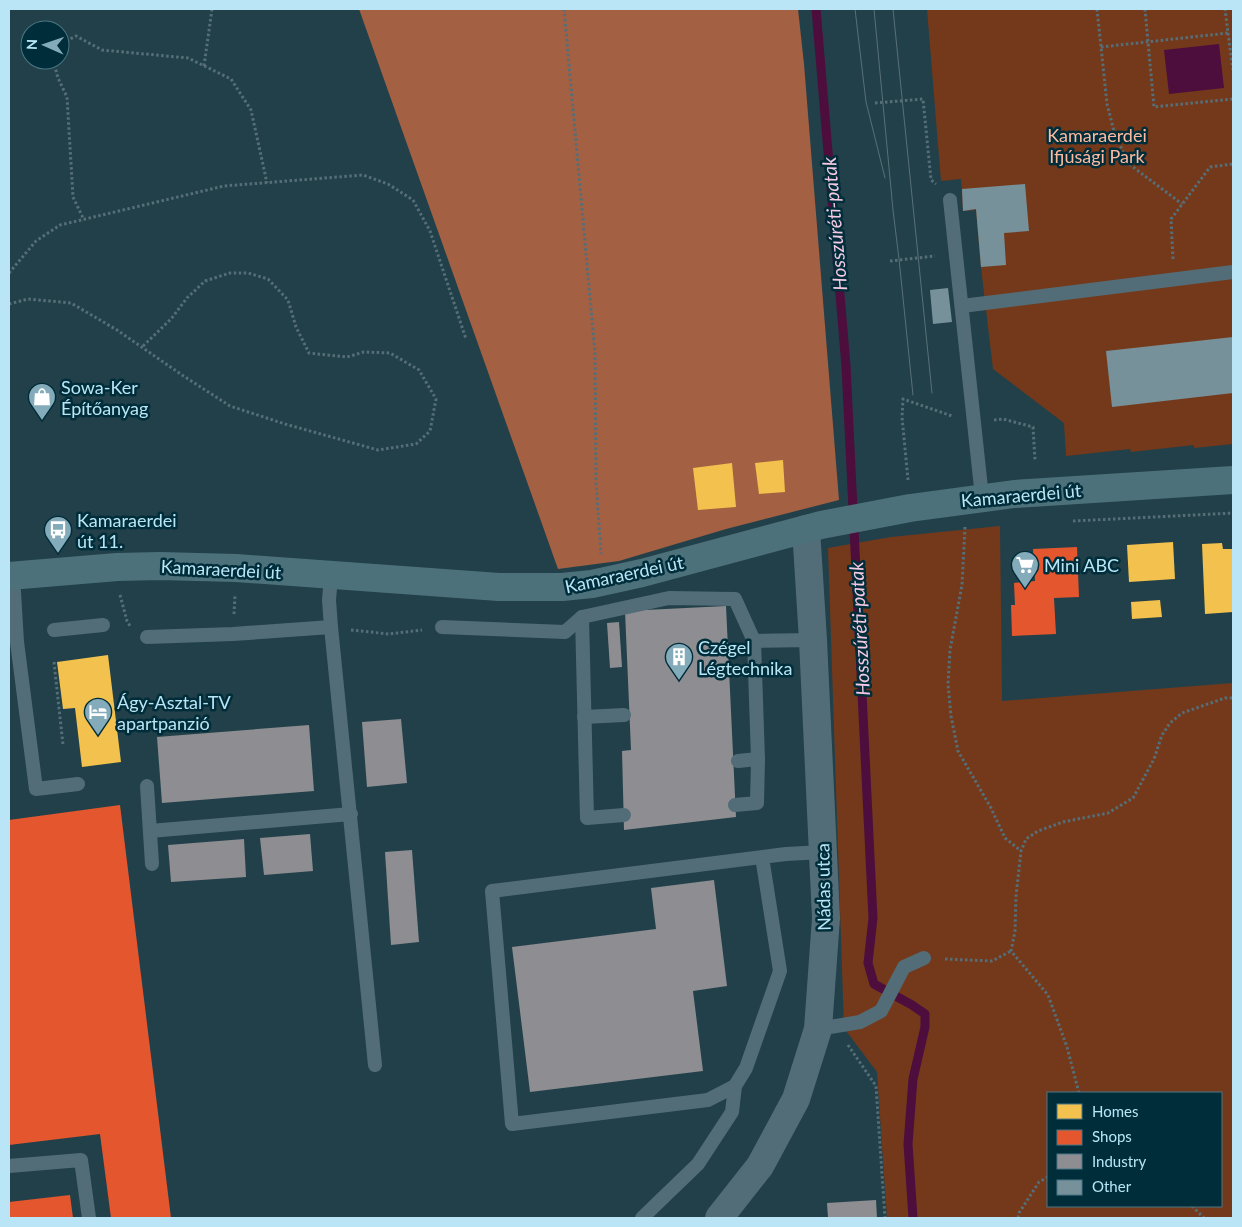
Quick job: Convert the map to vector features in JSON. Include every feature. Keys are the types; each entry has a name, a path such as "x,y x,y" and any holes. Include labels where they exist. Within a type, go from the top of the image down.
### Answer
{"street":[{"name":"Kamaraerdei út","path":"11,575 117,567 160,566 236,568 525,588 562,587 603,582 835,522 910,508 982,497 1233,480"},
{"name":"Nádas utca","path":"719,1218 760,1166 796,1099 826,1027 826,918 814,640 806,529"}],"lane":[{"path":"950,200 982,497"},
{"path":"962,306 1233,272"},
{"path":"11,575 13,642 36,789 78,784"},
{"path":"330,576 331,627 375,1065"},
{"path":"442,627 565,632 582,617 669,598 735,599 754,642 758,759 757,803 735,804"},
{"path":"582,617 587,818 624,815"},
{"path":"54,630 103,625"},
{"path":"147,637 233,634 331,627"},
{"path":"754,642 814,640"},
{"path":"584,717 624,715"},
{"path":"738,761 758,759"},
{"path":"147,786 152,864"},
{"path":"150,830 351,814"},
{"path":"735,1086 708,1100 512,1124 492,891 762,857 823,852"},
{"path":"642,1218 698,1164 732,1112 735,1086 746,1068 780,971 762,857"},
{"path":"826,1027 860,1022 882,1011 904,967 924,958"},
{"path":"9,1166 81,1160 89,1218"}],"path":[{"path":"204,66 212,9"},
{"path":"564,9 595,354 596,481 603,582"},
{"path":"1097,9 1107,104 1115,135 1129,164 1182,204"},
{"path":"1145,9 1154,107 1233,99"},
{"path":"1225,9 1233,70"},
{"path":"1101,47 1228,32"},
{"path":"70,39 76,36 102,50 188,58 231,79 250,110 267,183"},
{"path":"56,70 67,97 73,197 84,220"},
{"path":"875,102 923,99 931,180 950,200"},
{"path":"1174,280 1170,219 1210,167 1233,164"},
{"path":"9,273 36,241 60,225 224,186 363,175 388,184 412,200 430,231 466,340"},
{"path":"890,260 956,254"},
{"path":"9,304 28,299 71,303 117,330 142,347 230,406 285,424 378,450 416,444 430,431 436,399 419,370 390,353 364,352 348,357 309,353 296,327 288,300 268,279 248,274 230,273 205,281 187,298 171,319 142,347"},
{"path":"903,399 902,417 910,508"},
{"path":"1034,447 1035,460"},
{"path":"1069,521 1233,513"},
{"path":"966,519 962,585 950,650 948,684 951,716 958,752 991,808 1005,838 1021,852"},
{"path":"117,567 120,596 127,621 134,631 141,636 147,637"},
{"path":"233,634 236,568"},
{"path":"331,627 389,634 442,627"},
{"path":"54,662 63,745"},
{"path":"1079,1092 1067,1047 1048,995 1012,950 1021,852 1026,839 1038,831 1063,822 1108,812 1133,798 1154,759 1162,735 1170,723 1182,713 1226,698 1233,698"},
{"path":"924,958 992,961 1012,950"},
{"path":"826,1027 876,1086 885,1218"},
{"path":"1018,1218 1019,1213 1039,1182 1047,1178"},
{"path":"1193,1207 1204,1218"}],"green space":[{"name":"Kamaraerdei Ifjúsági Park","path":"927,9 1233,9 1233,444 1194,448 1194,445 1131,452 1130,449 1066,456 1064,423 993,369 976,210 963,211 961,179 941,181"},
{"path":"1000,526 1002,701 1233,683 1233,1218 887,1218 877,1072 844,1028 828,548 891,537"}],"shaded area":[{"path":"359,9 798,9 839,500 726,529 619,561 558,569"},
{"path":"1219,44 1224,88 1169,94 1164,50"}],"building: Homes":[{"path":"783,460 785,492 759,494 755,463"},
{"path":"732,463 736,507 698,510 693,468"},
{"path":"1173,542 1175,579 1129,582 1127,545"},
{"path":"1222,543 1223,549 1233,549 1233,612 1205,614 1202,544"},
{"path":"1160,600 1162,617 1132,619 1131,602"},
{"name":"Ágy-Asztal-TV apartpanzió","path":"108,655 121,762 82,767 75,708 63,709 57,662"}],"building: Shops":[{"path":"1077,547 1079,597 1054,598 1056,634 1012,636 1011,605 1015,605 1014,583 1035,581 1033,549"},
{"path":"120,805 171,1218 111,1218 100,1134 9,1145 9,820"},
{"path":"70,1195 73,1218 9,1218 9,1202"}],"building: Industry":[{"name":"Czégel Légtechnika","path":"726,606 736,817 624,830 622,751 631,750 625,611"},
{"path":"619,622 622,667 610,668 607,623"},
{"path":"401,719 407,783 367,787 362,722"},
{"path":"309,725 314,791 162,803 157,737"},
{"path":"310,834 313,871 264,875 260,838"},
{"path":"244,839 246,877 171,882 168,845"},
{"path":"412,850 419,942 391,945 385,852"},
{"path":"714,880 727,986 693,991 703,1071 530,1092 512,947 656,929 651,888"},
{"path":"876,1200 877,1218 828,1218 827,1203"}],"building: Other":[{"path":"1025,184 1029,231 1004,233 1006,265 981,267 976,209 963,211 962,189"},
{"path":"948,288 952,322 933,324 930,290"},
{"path":"1233,337 1233,393 1112,407 1106,351"}],"waterway":[{"name":"Hosszúréti-patak","path":"816,9 846,366 873,918 868,963 874,984 925,1014 925,1027 913,1079 908,1144 913,1218"}],"tram line":[{"path":"855,9 866,102 885,178"},
{"path":"874,9 913,395"},
{"path":"893,9 932,393"}],"place":[{"name":"Sowa-Ker Építőanyag","path":"42,421"},
{"name":"Kamaraerdei út 11.","path":"58,554"},
{"name":"Mini ABC","path":"1025,589"},
{"name":"Czégel Légtechnika","path":"679,681"},
{"name":"Ágy-Asztal-TV apartpanzió","path":"98,736"}]}
